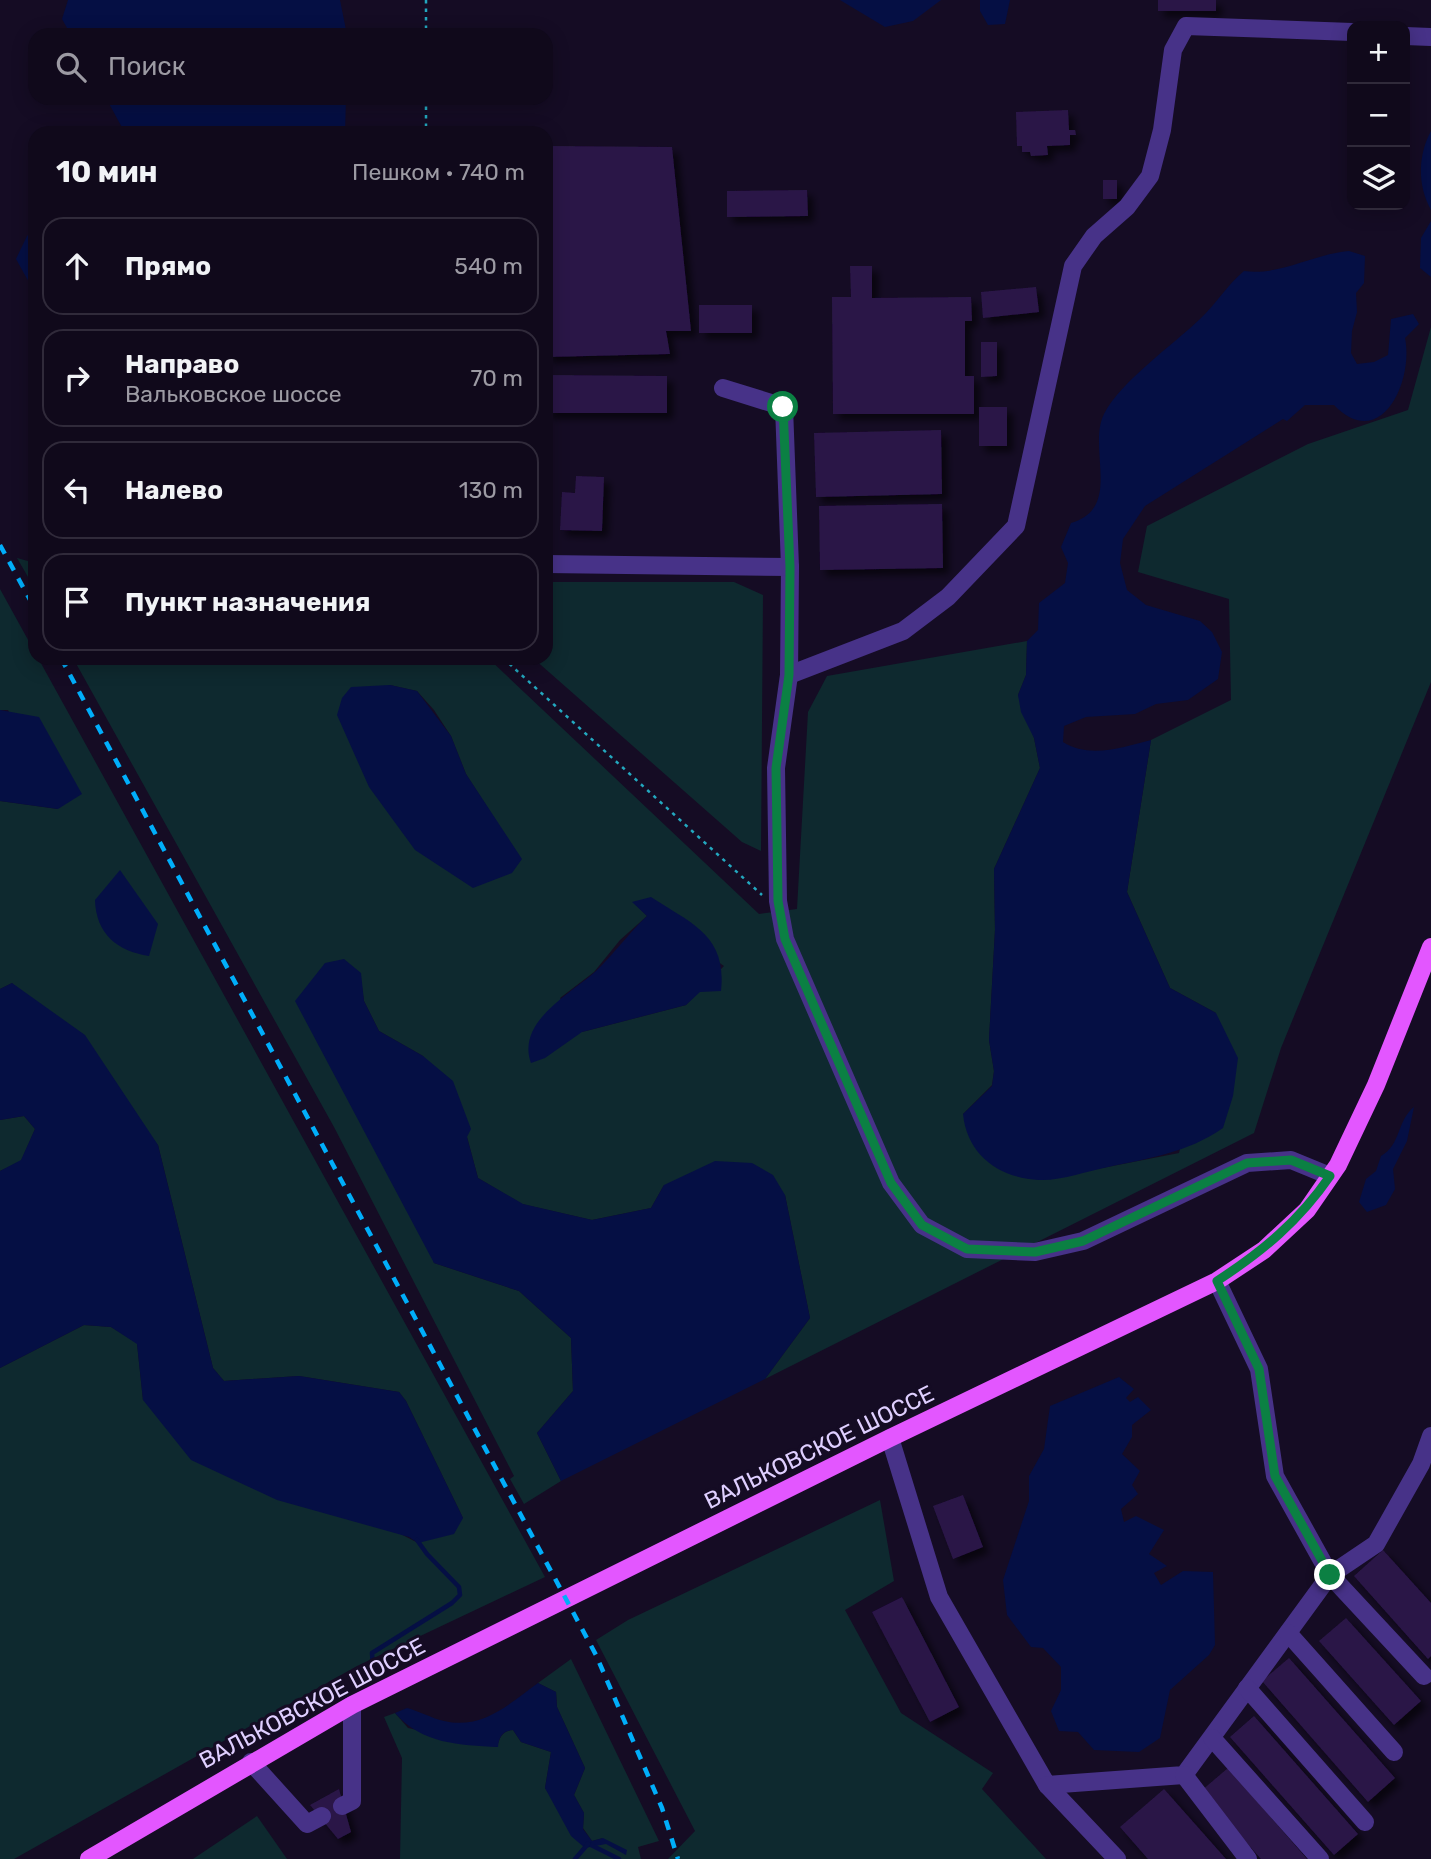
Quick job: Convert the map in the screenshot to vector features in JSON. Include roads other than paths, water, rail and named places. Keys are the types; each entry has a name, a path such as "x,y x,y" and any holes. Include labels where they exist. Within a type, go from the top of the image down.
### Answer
{"main road":[{"name":"ВАЛЬКОВСКОЕ ШОССЕ","path":"89,1859 352,1705 890,1438 1217,1281 1264,1250 1307,1210 1330,1176 1376,1085 1431,947"}],"lane":[{"path":"789,675 903,631 948,597 1017,526 1073,266 1094,236 1127,207 1150,176 1162,130 1173,50 1186,26 1347,32"},
{"path":"1410,36 1431,37"},
{"path":"723,388 783,407 790,567 789,675 776,768 778,901 785,939 891,1183 922,1225 967,1249 1035,1252 1083,1241 1247,1163 1291,1160 1330,1176"},
{"path":"553,564 790,567"},
{"path":"1217,1281 1259,1369 1275,1476 1330,1575 1424,1676"},
{"path":"1046,1785 1184,1775 1330,1575 1376,1544 1421,1464 1431,1436"},
{"path":"890,1438 939,1597 1046,1785 1117,1859"},
{"path":"1288,1633 1394,1752"},
{"path":"1247,1688 1365,1822"},
{"path":"342,1806 352,1801 352,1705"},
{"path":"1212,1738 1320,1859"},
{"path":"251,1762 307,1824 322,1816"},
{"path":"1184,1775 1248,1859"}],"waterway":[{"path":"373,1668 372,1653 452,1603 460,1595 459,1587 417,1540"},
{"path":"575,1859 588,1844"},
{"path":"591,1845 619,1859"}],"railway":[{"path":"0,545 28,596"},
{"path":"65,665 596,1655 662,1808 678,1859"}]}
